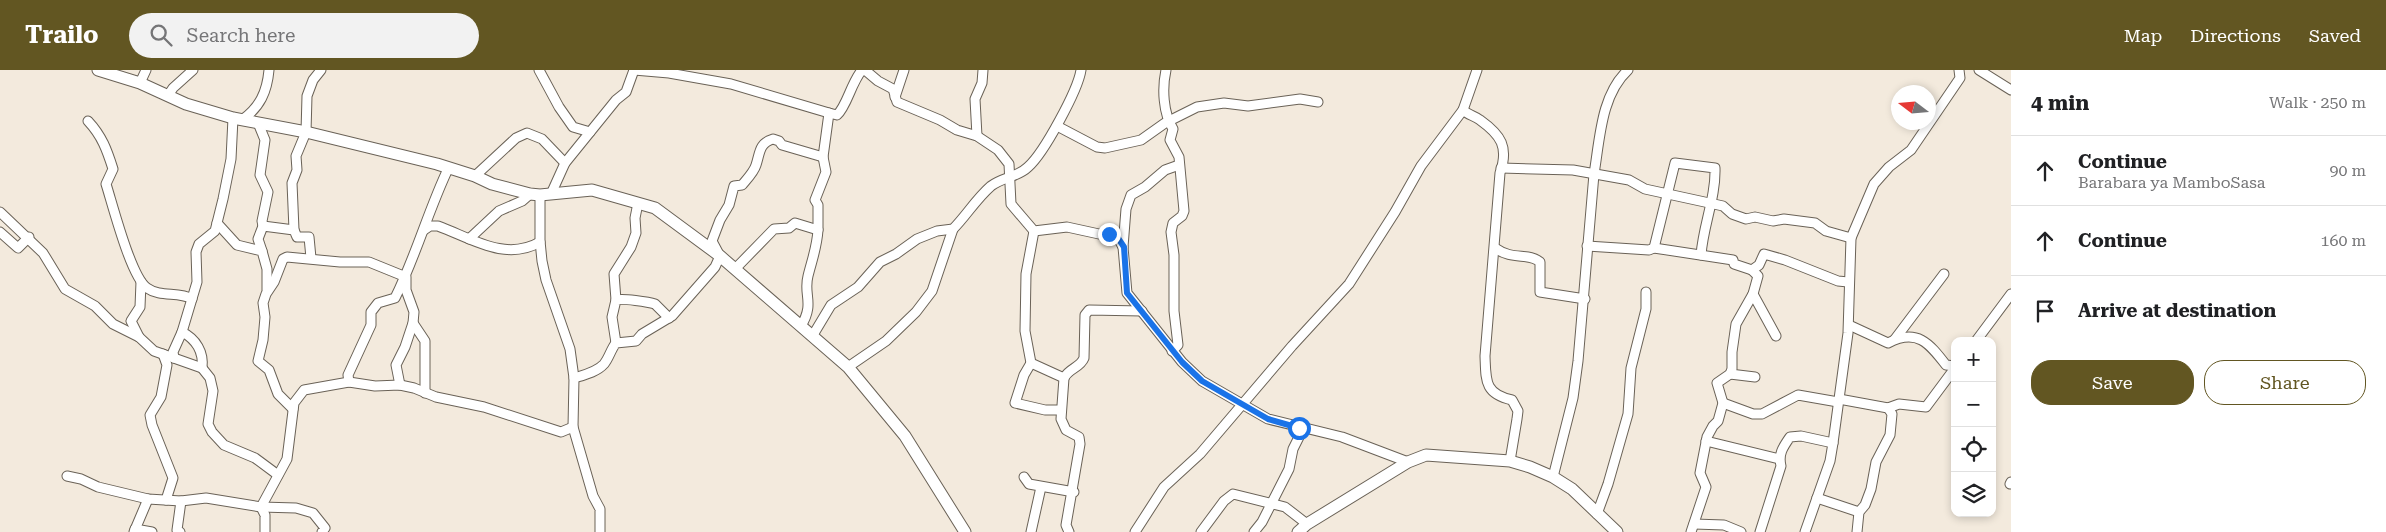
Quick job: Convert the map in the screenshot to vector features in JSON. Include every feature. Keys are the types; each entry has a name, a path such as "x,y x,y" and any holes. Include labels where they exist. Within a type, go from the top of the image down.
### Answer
{"street":[{"path":"98,70 169,94 186,104 237,119 306,132 475,176 492,184 540,195"},
{"path":"140,83 146,70"},
{"path":"169,94 193,70"},
{"path":"237,119 252,113 262,100 267,88 269,70"},
{"path":"311,258 311,240 309,237 297,237 294,230 292,183 297,170 296,156 306,132 307,96 313,80 321,70"},
{"path":"540,70 558,108 573,127 590,132"},
{"path":"600,532 600,509 590,486 573,427 574,378 570,349 546,280 540,242 540,195 590,132 626,92 634,70 669,73 731,84 837,115 842,111 853,81 863,70 893,89 897,102 940,120 957,130 977,136 998,150 1010,164 1008,177 1011,204 1034,231"},
{"path":"895,96 904,70"},
{"path":"977,136 975,99 982,83 983,70"},
{"path":"848,367 886,341 916,312 932,291 953,229 990,188 1008,177 1020,174 1029,167 1043,149 1056,126 1081,70"},
{"path":"1166,70 1164,93 1168,122 1172,129 1170,140 1176,151 1179,165 1184,211 1182,216 1173,224 1171,232 1174,255 1174,311 1178,334 1178,345 1172,351"},
{"path":"1134,532 1164,487 1200,454 1292,346 1349,284 1396,212 1421,166 1463,110 1477,70"},
{"path":"1553,477 1573,398 1585,299 1587,246 1594,174 1610,93 1628,70"},
{"path":"1805,532 1833,443 1848,325 1851,238 1874,184 1890,167 1911,150 1960,78 1959,70"},
{"path":"1979,70 2011,90"},
{"path":"1056,126 1097,147 1105,148 1141,140 1192,108 1216,104 1248,106 1300,99 1318,102"},
{"path":"1463,110 1482,121 1501,138 1504,152 1484,356 1486,382 1498,396 1512,400 1518,411 1510,461"},
{"path":"801,326 807,316 810,299 807,277 814,258 818,230 818,205 814,200 826,172 823,157 830,113"},
{"path":"174,358 175,344 182,332 197,282 196,252 199,244 211,235 217,223 231,159 237,119"},
{"path":"88,121 106,145 113,169 106,184 125,246 141,282 140,307 131,321 139,337"},
{"path":"258,123 265,140 260,175 268,192 262,221 263,226 258,239 267,270 267,290 263,303 265,317 263,340 258,360 269,370 278,394 294,409"},
{"path":"475,176 516,138 528,133 542,139 565,163"},
{"path":"720,256 712,241 714,234 729,205 734,186 742,185 756,166 759,150 762,145 773,139 790,148 823,157"},
{"path":"1654,248 1675,163 1715,168 1716,179 1709,203 1700,256"},
{"path":"1179,165 1165,170 1145,188 1131,195 1126,209 1124,247 1127,293 1172,351 1202,381 1268,419 1302,429 1342,437 1408,462"},
{"path":"1502,168 1573,170 1628,180 1645,189 1722,206 1732,214 1746,219 1755,217 1773,221 1784,219 1815,223 1826,231 1851,238"},
{"path":"349,382 348,375 371,325 371,312 378,303 395,298 406,277 448,169"},
{"path":"469,238 499,211 522,200 540,195 592,190 655,208 735,268 848,367 905,436 965,532"},
{"path":"616,343 612,317 616,300 614,274 631,247 636,234 635,218 638,203"},
{"path":"0,212 29,237 43,253 65,289 95,306 113,324 139,337 154,351 202,368 210,378 213,391 208,424 212,432 224,445 255,458 278,475"},
{"path":"217,223 238,245 262,251"},
{"path":"735,268 774,229 789,228 795,223 818,230"},
{"path":"263,226 294,230"},
{"path":"424,230 430,226 438,226 469,238 488,248 517,250 540,242"},
{"path":"1034,231 1066,227 1099,234 1109,234 1118,238 1124,247"},
{"path":"813,335 831,305 858,287 880,262 896,254 917,239 936,231 953,229"},
{"path":"1034,231 1026,274 1025,331 1031,363 1024,375 1015,403 1037,408 1061,410"},
{"path":"0,232 18,248 29,237"},
{"path":"1587,246 1649,250 1654,248 1733,260 1734,264 1752,270 1758,276 1753,294 1736,324 1730,374"},
{"path":"1495,248 1504,255 1536,258 1540,262 1540,292 1585,299"},
{"path":"1752,270 1759,266 1764,254 1785,260 1838,281 1848,282"},
{"path":"574,378 591,372 604,364 616,343 636,340 642,334 669,318 715,267 720,256"},
{"path":"267,290 274,282 283,259 287,257 340,262 370,262 406,277"},
{"path":"1895,339 1944,274"},
{"path":"400,385 396,365 406,348 414,312 406,290 406,277"},
{"path":"141,282 154,292 183,294 192,299"},
{"path":"1596,514 1608,484 1628,414 1631,368 1646,308 1646,292"},
{"path":"1753,294 1776,336"},
{"path":"1979,337 2011,294"},
{"path":"616,300 626,299 655,304 669,318"},
{"path":"1069,532 1066,525 1074,492 1079,437 1066,430 1061,419 1064,378 1068,371 1078,366 1084,358 1085,315 1089,310 1142,311"},
{"path":"413,323 425,341 425,393"},
{"path":"1848,325 1888,343 1900,336 1914,336 1925,341 1946,365 1951,366"},
{"path":"182,332 193,338 203,359 202,368"},
{"path":"163,354 167,365 161,397 150,415 152,425 173,478 166,500"},
{"path":"1031,363 1064,378"},
{"path":"1723,403 1753,414 1762,414 1798,395 1888,408 1899,404 1926,407 1951,373"},
{"path":"1740,532 1724,526 1693,528 1706,487 1700,473 1706,441 1713,426 1718,421 1723,403 1717,383 1730,374 1756,377"},
{"path":"261,507 287,459 294,409 297,397 304,390 349,382 375,386 400,385 484,407 560,432 573,427"},
{"path":"1857,532 1859,512 1865,505 1876,473 1876,462 1890,436 1892,414 1888,408"},
{"path":"1254,532 1262,522 1289,469 1293,450 1302,429"},
{"path":"1760,532 1781,466 1779,459 1782,448 1790,437 1801,436 1833,443"},
{"path":"1706,441 1779,459"},
{"path":"1298,532 1307,524 1408,462 1426,455 1510,461 1553,477 1572,489 1611,530"},
{"path":"67,476 81,479 98,487 148,499 181,501 206,498 261,507 296,508 313,513 326,531"},
{"path":"1024,477 1029,484 1074,492"},
{"path":"1031,532 1041,487"},
{"path":"1201,532 1224,501 1233,494 1285,507 1307,524"},
{"path":"1817,498 1859,512"},
{"path":"148,499 135,530 152,532"},
{"path":"180,532 177,530 181,501"},
{"path":"261,507 265,515 265,532"}],"route":[{"path":"1109,234 1118,238 1124,247 1127,293 1182,362 1202,381 1268,419 1299,428"}]}
